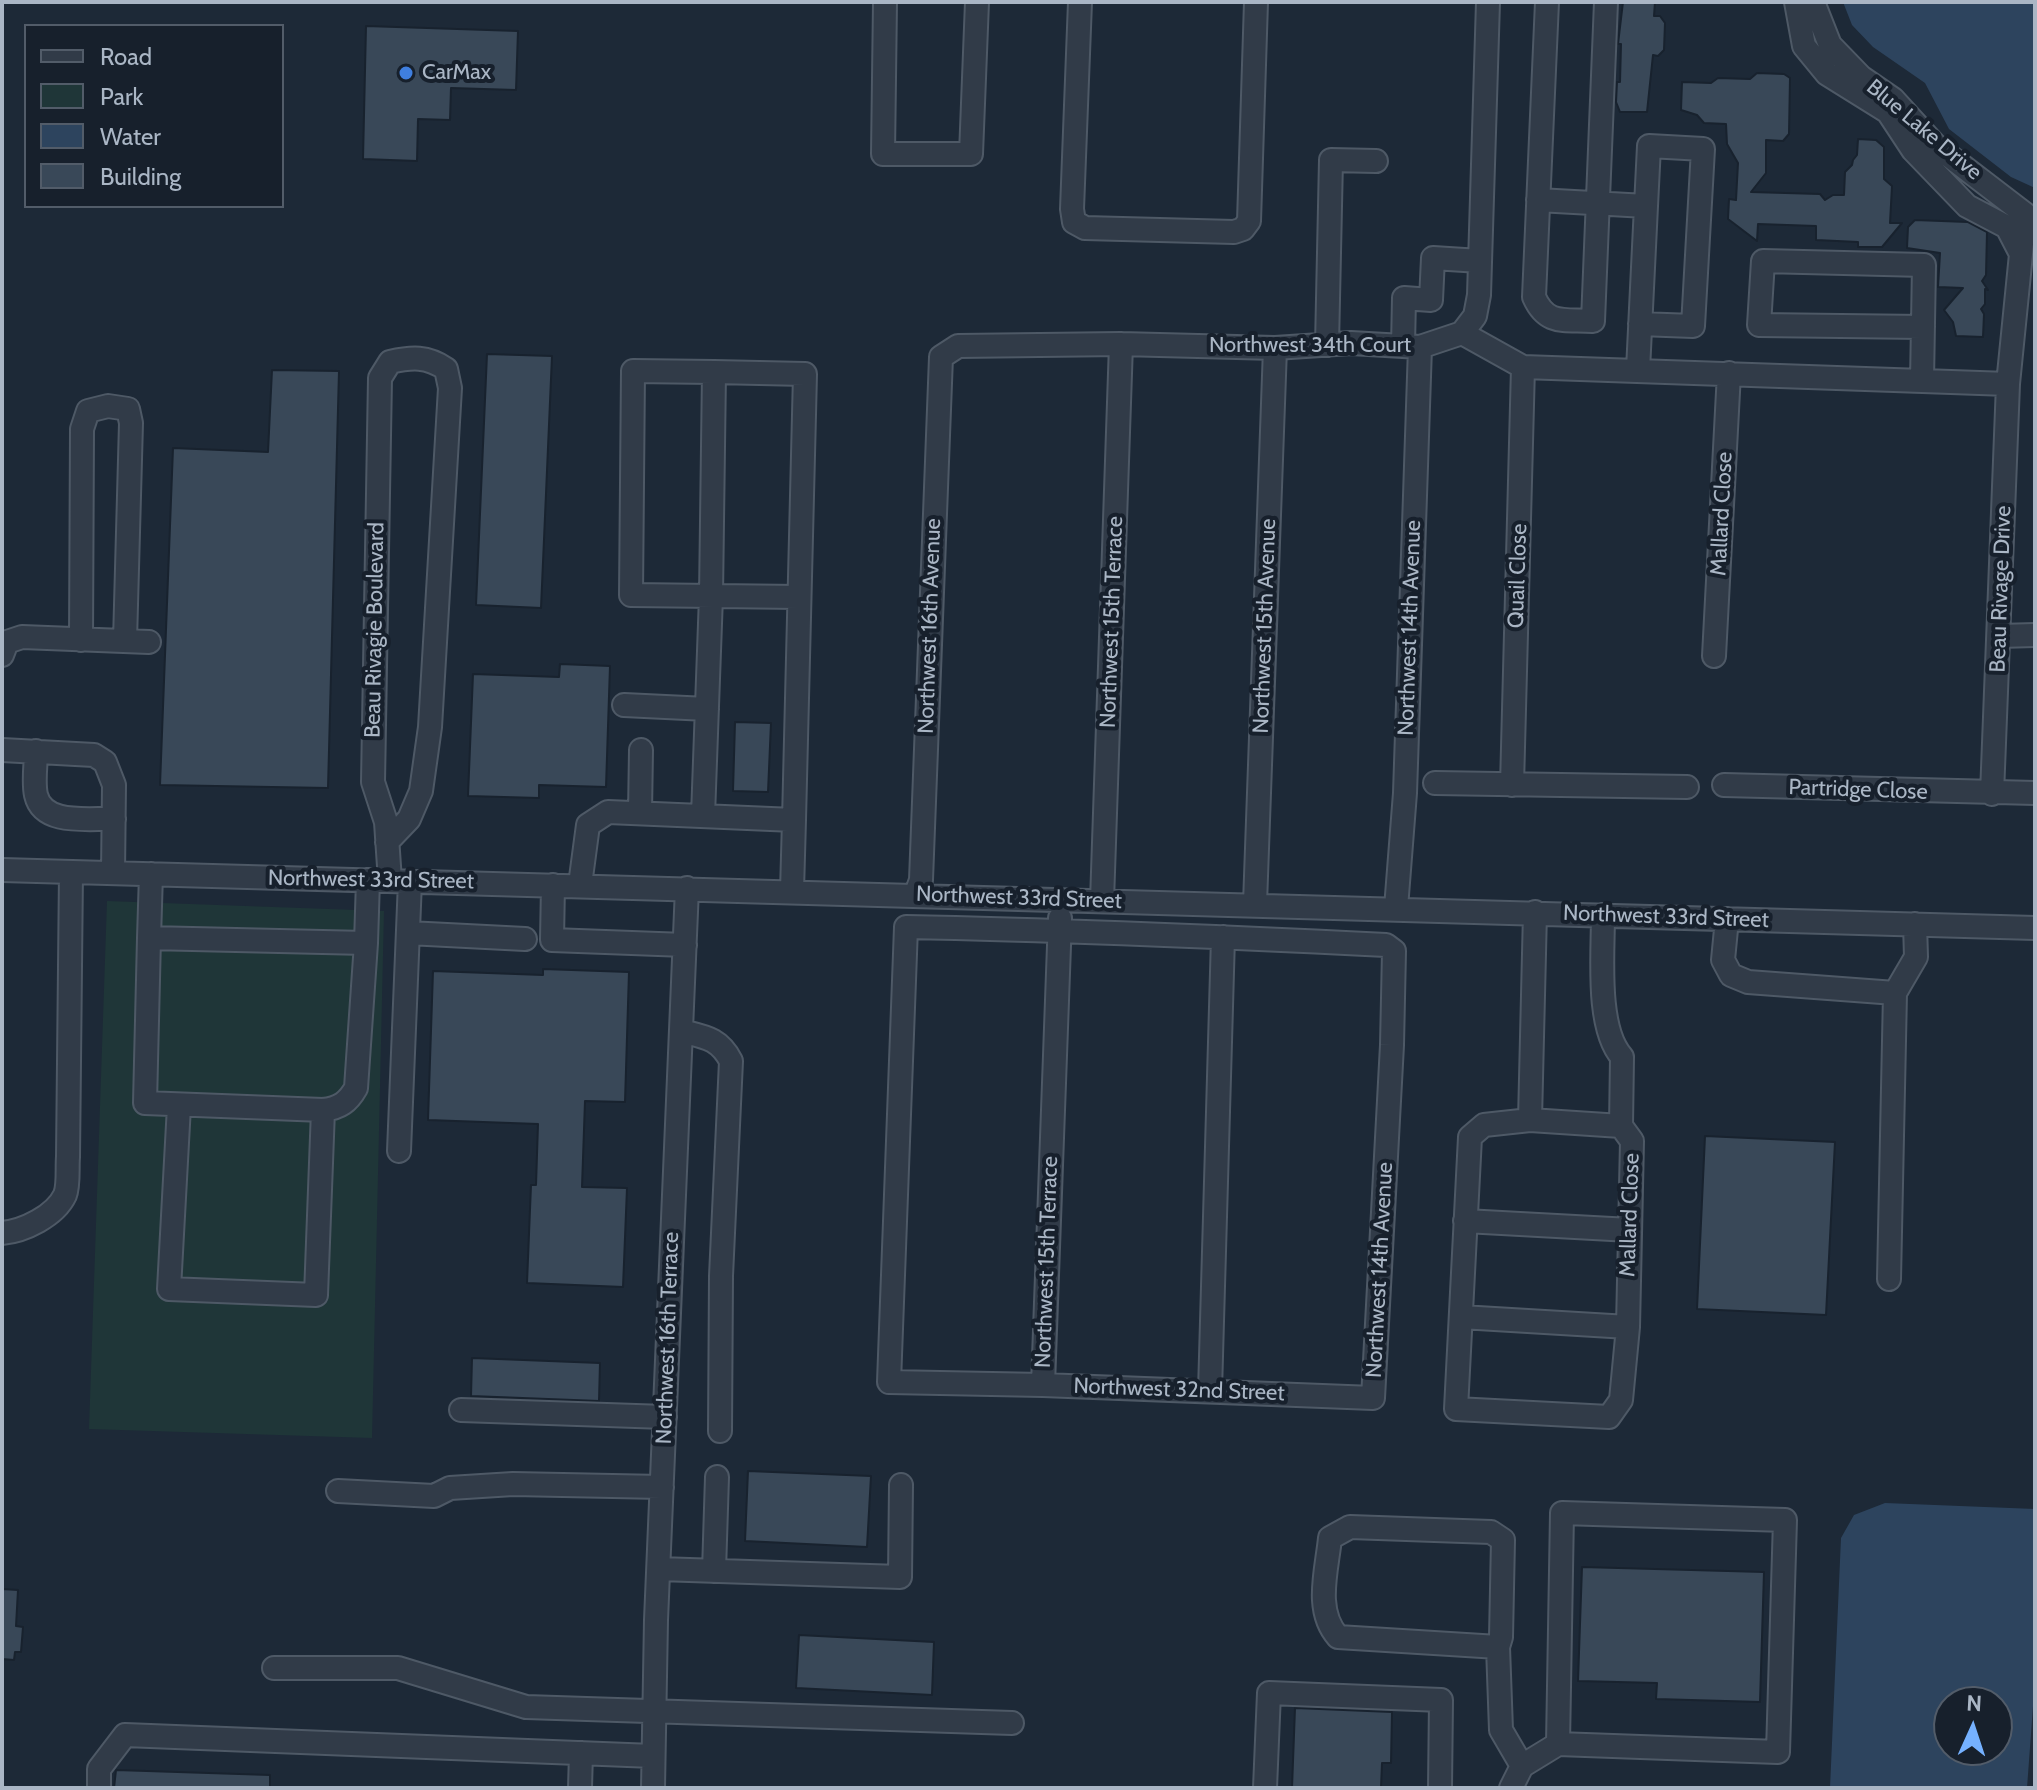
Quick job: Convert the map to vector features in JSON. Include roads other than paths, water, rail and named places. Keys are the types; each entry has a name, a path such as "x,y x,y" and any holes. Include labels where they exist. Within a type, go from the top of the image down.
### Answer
{"street":[{"path":"885,2 883,154 971,154 977,2"},
{"path":"1080,2 1074,222 1085,228 1234,232 1243,229 1249,221 1256,2"},
{"path":"1488,2 1480,261 1475,316 1462,333 1523,367 2008,384"},
{"path":"1547,2 1534,297 1540,312 1550,319 1593,321 1606,2"},
{"name":"Blue Lake Drive","path":"1796,2 1804,46 1827,74 1888,112 1913,150 1967,206 2007,227 2022,255"},
{"name":"Blue Lake Drive","path":"1813,2 1830,45 1861,77 1893,99 1935,145 2025,214 2022,255 2026,302 2008,384"},
{"path":"1638,370 1640,324 1649,146 1703,149 1693,326 1640,324"},
{"path":"1327,345 1331,160 1376,161"},
{"path":"1538,200 1646,206"},
{"name":"Northwest 14th Avenue","path":"1396,908 1405,793 1412,346 1404,298 1431,300 1433,258 1480,261"},
{"path":"1922,381 1923,327 1924,265 1763,261 1759,325 1923,327"},
{"name":"Northwest 34th Court","path":"941,357 958,346 1412,346 1462,333"},
{"name":"Northwest 15th Terrace","path":"1102,901 1121,344"},
{"name":"Northwest 15th Avenue","path":"1255,904 1275,348"},
{"name":"Beau Rivagie Boulevard","path":"387,842 409,819 421,791 430,727 450,388 446,369 433,361 413,357 390,362 380,378 373,782 386,822 387,842 389,881"},
{"name":"Northwest 16th Avenue","path":"916,894 921,880 941,357"},
{"name":"Quail Close","path":"1512,785 1523,367"},
{"path":"792,891 805,374 633,371 631,595 799,597"},
{"path":"703,816 711,596 714,372"},
{"name":"Mallard Close","path":"1714,656 1729,373"},
{"name":"Beau Rivage Drive","path":"1992,794 2008,384"},
{"path":"81,640 82,429 88,411 108,406 128,409 131,423 125,641"},
{"path":"1999,636 2035,635"},
{"path":"2,655 7,642 22,637 149,642"},
{"path":"624,705 707,709"},
{"path":"2,750 94,755 105,762 114,785 113,873"},
{"path":"640,813 641,750"},
{"path":"36,751 36,796 45,811 56,817 114,819"},
{"path":"1435,783 1687,787"},
{"name":"Partridge Close","path":"1724,785 2035,793"},
{"path":"580,885 588,825 608,812 794,820"},
{"name":"Northwest 33rd Street","path":"2,870 2035,928"},
{"path":"2,1233 46,1217 65,1194 71,872"},
{"path":"151,874 145,1103 179,1106 323,1110 335,1109 348,1101 356,1088 366,943 389,881"},
{"path":"389,881 408,933 399,1151"},
{"path":"553,885 552,940 685,945"},
{"name":"Northwest 16th Terrace","path":"653,1788 687,888"},
{"name":"Northwest 15th Terrace","path":"1043,1385 1061,899"},
{"path":"1530,1120 1535,912"},
{"path":"1603,915 1605,1008 1612,1046 1622,1057 1621,1126"},
{"path":"1727,919 1723,960 1731,975 1748,982 1895,993"},
{"path":"1889,1279 1895,993 1916,957 1915,924"},
{"name":"Northwest 32nd Street","path":"1060,930 906,927 889,1382 1373,1398"},
{"path":"1060,930 1223,937 1210,1391"},
{"path":"408,933 525,939"},
{"name":"Northwest 14th Avenue","path":"1223,937 1386,945 1394,951 1392,1045 1373,1398"},
{"path":"149,938 366,943"},
{"path":"681,1031 723,1045 731,1061 721,1276 720,1431"},
{"path":"179,1106 169,1289 316,1295 323,1110"},
{"name":"Mallard Close","path":"1530,1120 1621,1126 1632,1141 1628,1327 1621,1400 1609,1417 1456,1409 1470,1137 1484,1125 1530,1120"},
{"path":"1465,1221 1630,1230"},
{"path":"1461,1317 1628,1327"},
{"path":"461,1410 665,1417"},
{"path":"714,1571 717,1477"},
{"path":"338,1491 434,1496 450,1488 513,1484 662,1487"},
{"path":"659,1569 900,1577 901,1485"},
{"path":"1511,1788 1522,1766 1558,1744 1778,1752 1785,1520 1562,1513 1558,1744"},
{"path":"1498,1647 1338,1637 1330,1628 1323,1606 1330,1538 1350,1527 1491,1532 1503,1540 1501,1637 1498,1647 1501,1730 1522,1766"},
{"path":"274,1668 398,1668 526,1707 1012,1723"},
{"path":"1265,1788 1269,1693 1441,1700 1440,1788"},
{"path":"99,1788 99,1769 125,1735 653,1756"},
{"path":"580,1788 581,1753"}],"water":[{"path":"1843,2 2035,2 2035,188 2011,177 1949,129 1925,83 1873,47 1852,25"},
{"path":"1885,1503 2035,1509 2035,1679 2027,1788 1830,1788 1841,1538 1854,1515"}],"place":[{"name":"CarMax","path":"406,73"}]}
